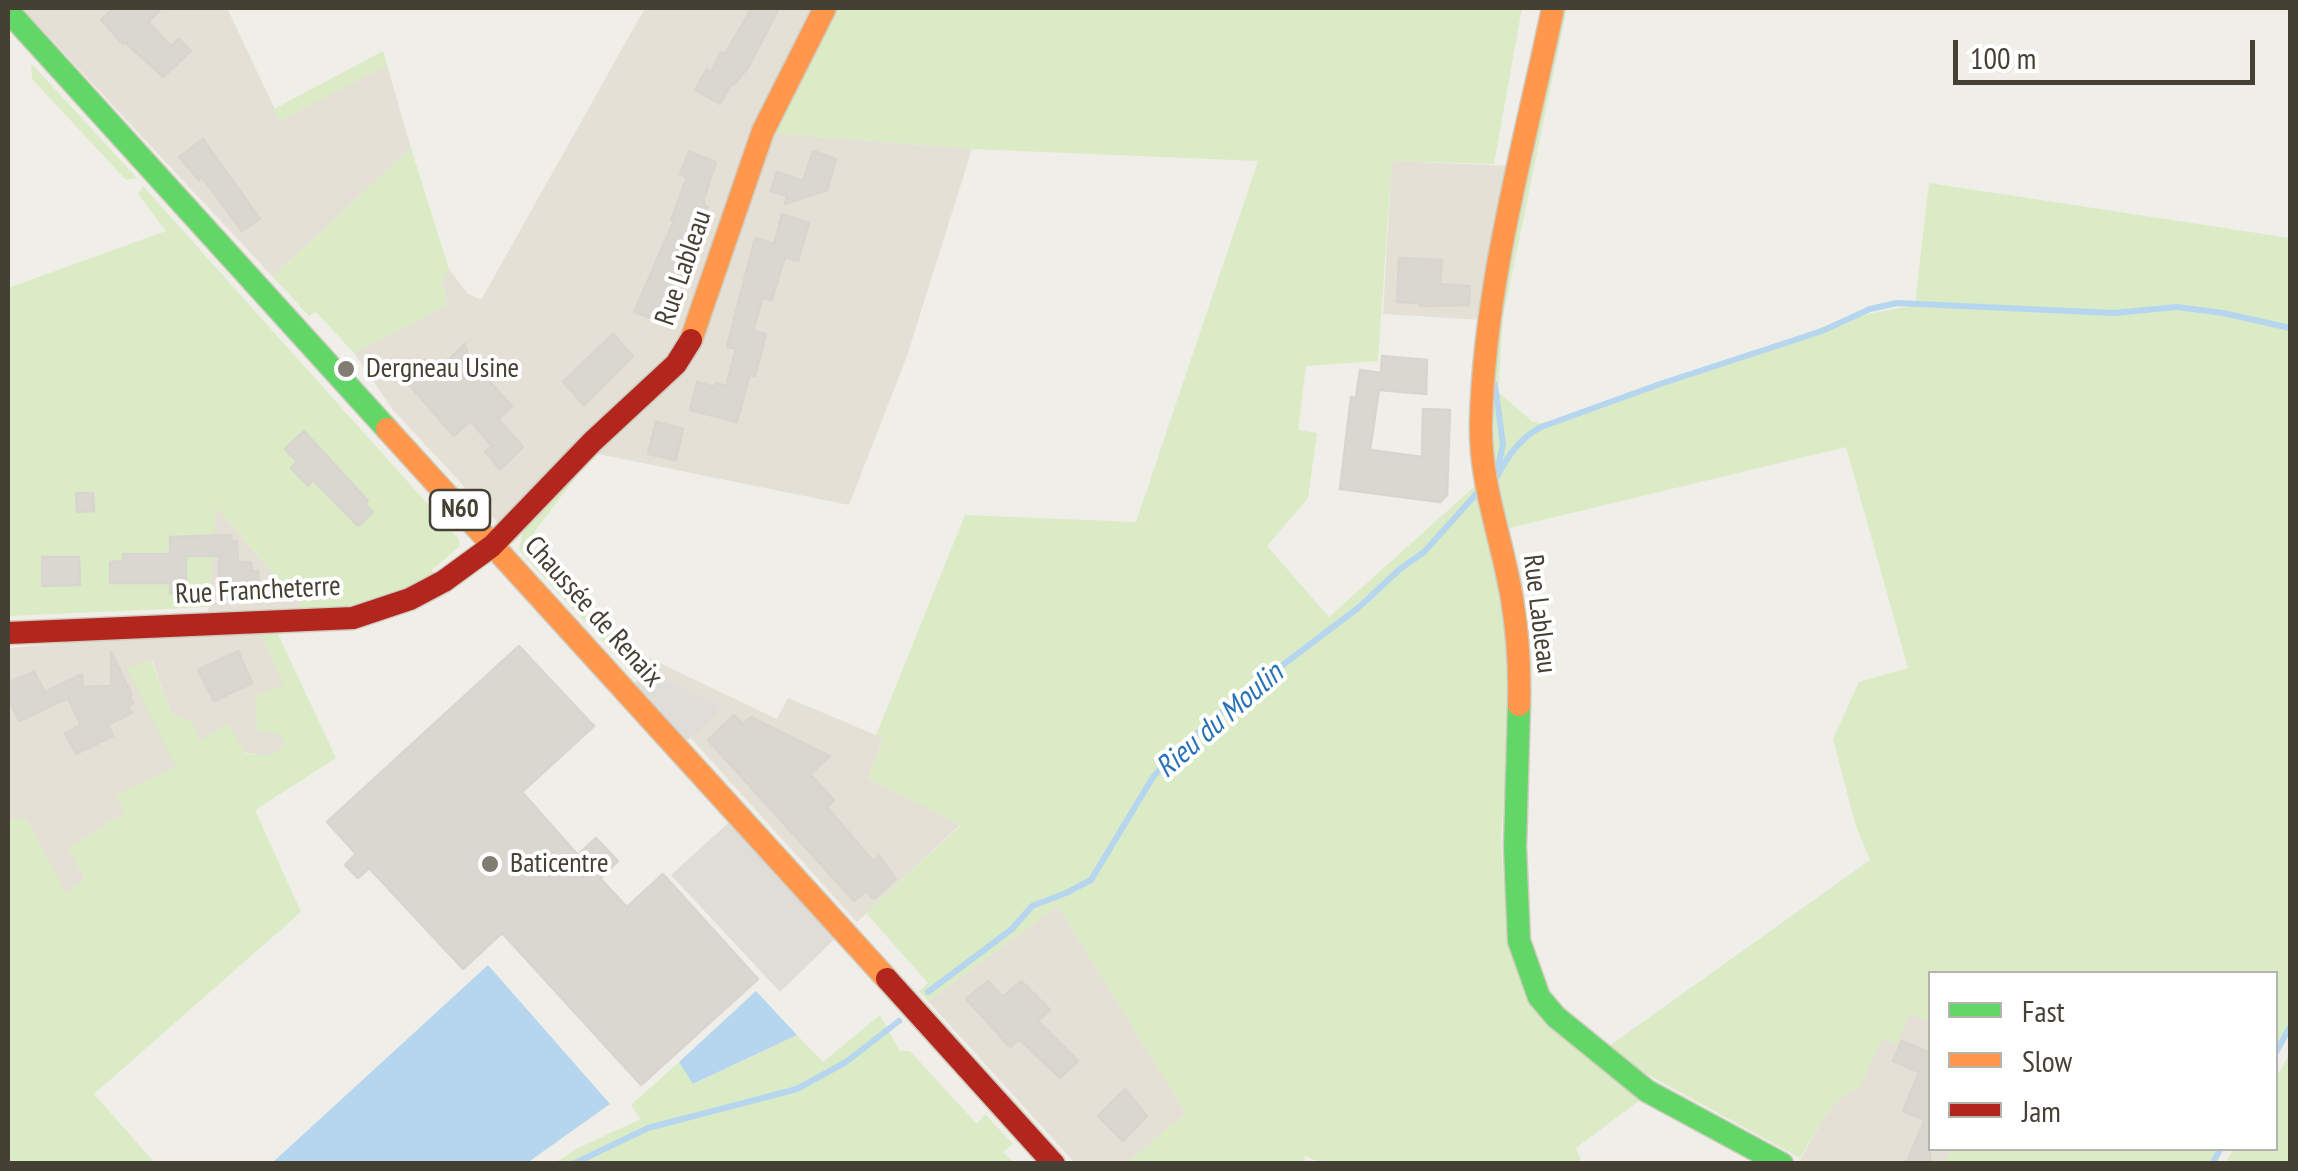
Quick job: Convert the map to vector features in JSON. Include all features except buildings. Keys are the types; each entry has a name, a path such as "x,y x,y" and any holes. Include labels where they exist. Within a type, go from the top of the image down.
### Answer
{"street":[{"name":"Rue Lableau","path":"492,546 592,442 676,364 689,346 763,132 824,8"},
{"name":"Rue Lableau","path":"1553,8 1491,303 1481,420 1484,479 1512,597 1520,659 1515,847 1519,941 1530,979 1556,1017 1647,1091 1782,1164"},
{"name":"Chaussée de Renaix","path":"8,11 1054,1164"},
{"name":"Rue Francheterre","path":"8,633 353,618 384,611 424,594 492,546"}],"shaded area":[{"path":"22,8 227,8 280,120 387,65 411,148 273,277"},
{"path":"645,8 817,8 675,353 498,523 393,410 354,353 447,305 442,279 449,269 467,293 481,300"},
{"path":"773,133 972,149 907,356 849,505 588,452 687,365"},
{"path":"1392,161 1514,166 1484,320 1383,314"},
{"path":"215,505 301,606 301,614 208,616"},
{"path":"208,630 259,630 284,685 279,734 286,744 278,753 263,756 200,742 172,716 152,660 128,668 177,767 116,795 125,813 69,848 85,879 66,894 26,818 8,820 8,648"},
{"path":"647,657 777,719 788,698 883,738 868,778 961,824 857,922 630,671"},
{"path":"649,671 722,708 678,749 625,691"},
{"path":"737,815 843,931 780,992 671,875"},
{"path":"1058,906 1186,1113 1127,1163 1075,1163 928,1001"},
{"path":"1910,1014 1928,1021 1928,1151 1950,1151 1945,1163 1798,1164 1824,1117 1838,1100 1860,1086 1882,1039"}],"green space":[{"path":"830,8 1522,8 1494,164 1392,161 1378,361 1306,366 1298,430 1317,433 1308,498 1267,546 1329,617 1475,486 1502,596 1507,642 1503,878 1524,974 1640,1100 1576,1148 1582,1163 1323,1164 1305,1156 1304,1164 1127,1163 1186,1113 1058,906 928,1001 919,991 928,983 866,913 961,825 868,778 883,739 876,735 965,515 1136,522 1258,161 972,149 773,133"},
{"path":"1556,8 1567,8 1503,318 1498,392 1533,422 1551,424 1848,318 1915,305 1929,183 2290,238 2290,1022 2278,1044 2278,971 1928,971 1928,1021 1910,1014 1897,1044 1882,1039 1860,1086 1838,1100 1800,1158 1614,1056 1608,1047 1870,860 1855,823 1833,739 1859,682 1908,668 1846,447 1505,529 1495,470 1491,331"},
{"path":"383,51 387,65 280,121 274,109"},
{"path":"31,63 137,178 126,180 32,79"},
{"path":"411,148 449,269 442,279 447,305 354,353 316,312 309,316 273,277"},
{"path":"143,186 459,539 460,546 432,570 436,581 388,604 301,614 301,606 216,506 209,607 8,616 8,288 166,231 138,194"},
{"path":"579,473 535,531 530,546 614,636 647,657 630,671 519,550 523,528"},
{"path":"259,630 276,630 336,758 255,810 301,912 94,1094 155,1163 8,1164 8,820 26,818 66,893 85,879 69,848 125,813 116,795 176,767 127,668 151,660 172,715 192,721 200,741 228,723 245,753 267,755 281,749 286,744 279,734 257,730 255,696 284,685"},
{"path":"880,1015 900,1051 910,1051 977,1124 985,1114 1013,1144 1003,1152 1014,1163 553,1164 641,1119 631,1105 679,1062 694,1084 797,1035 823,1062"},
{"path":"2290,1053 2290,1163 2225,1163 2233,1151 2278,1151 2278,1074"},
{"path":"1950,1151 2217,1151 2209,1163 1945,1163"}],"water":[{"path":"488,965 610,1104 527,1163 272,1163"},
{"path":"756,991 797,1035 693,1084 679,1062"}],"waterway":[{"path":"1496,478 1515,449 1541,427 1822,331 1870,309 1897,303 2114,313 2177,307 2290,328"},
{"name":"Rieu du Moulin","path":"1495,385 1503,444 1498,467"},
{"name":"Rieu du Moulin","path":"928,992 1012,929 1032,906 1091,880 1153,777 1178,750 1424,552 1478,492"},
{"name":"Rieu du Moulin","path":"573,1164 648,1128 797,1089 846,1062 899,1021"},
{"path":"2278,1048 2290,1027"},
{"path":"2212,1164 2219,1151"}],"traffic: fast":[{"path":"8,11 387,429"},
{"path":"1519,705 1515,847 1519,941 1539,997 1556,1017 1647,1091 1782,1164"}],"traffic: slow":[{"path":"691,340 763,131 825,8"},
{"path":"1519,705 1514,612 1487,488 1481,420 1498,264 1553,8"},
{"path":"387,429 887,979"}],"traffic: jam":[{"path":"8,633 353,618 410,599 444,581 492,546 592,442 676,364 691,340"},
{"path":"887,979 1054,1164"}],"place":[{"name":"Dergneau Usine","path":"346,369"},
{"name":"Baticentre","path":"490,864"}]}
